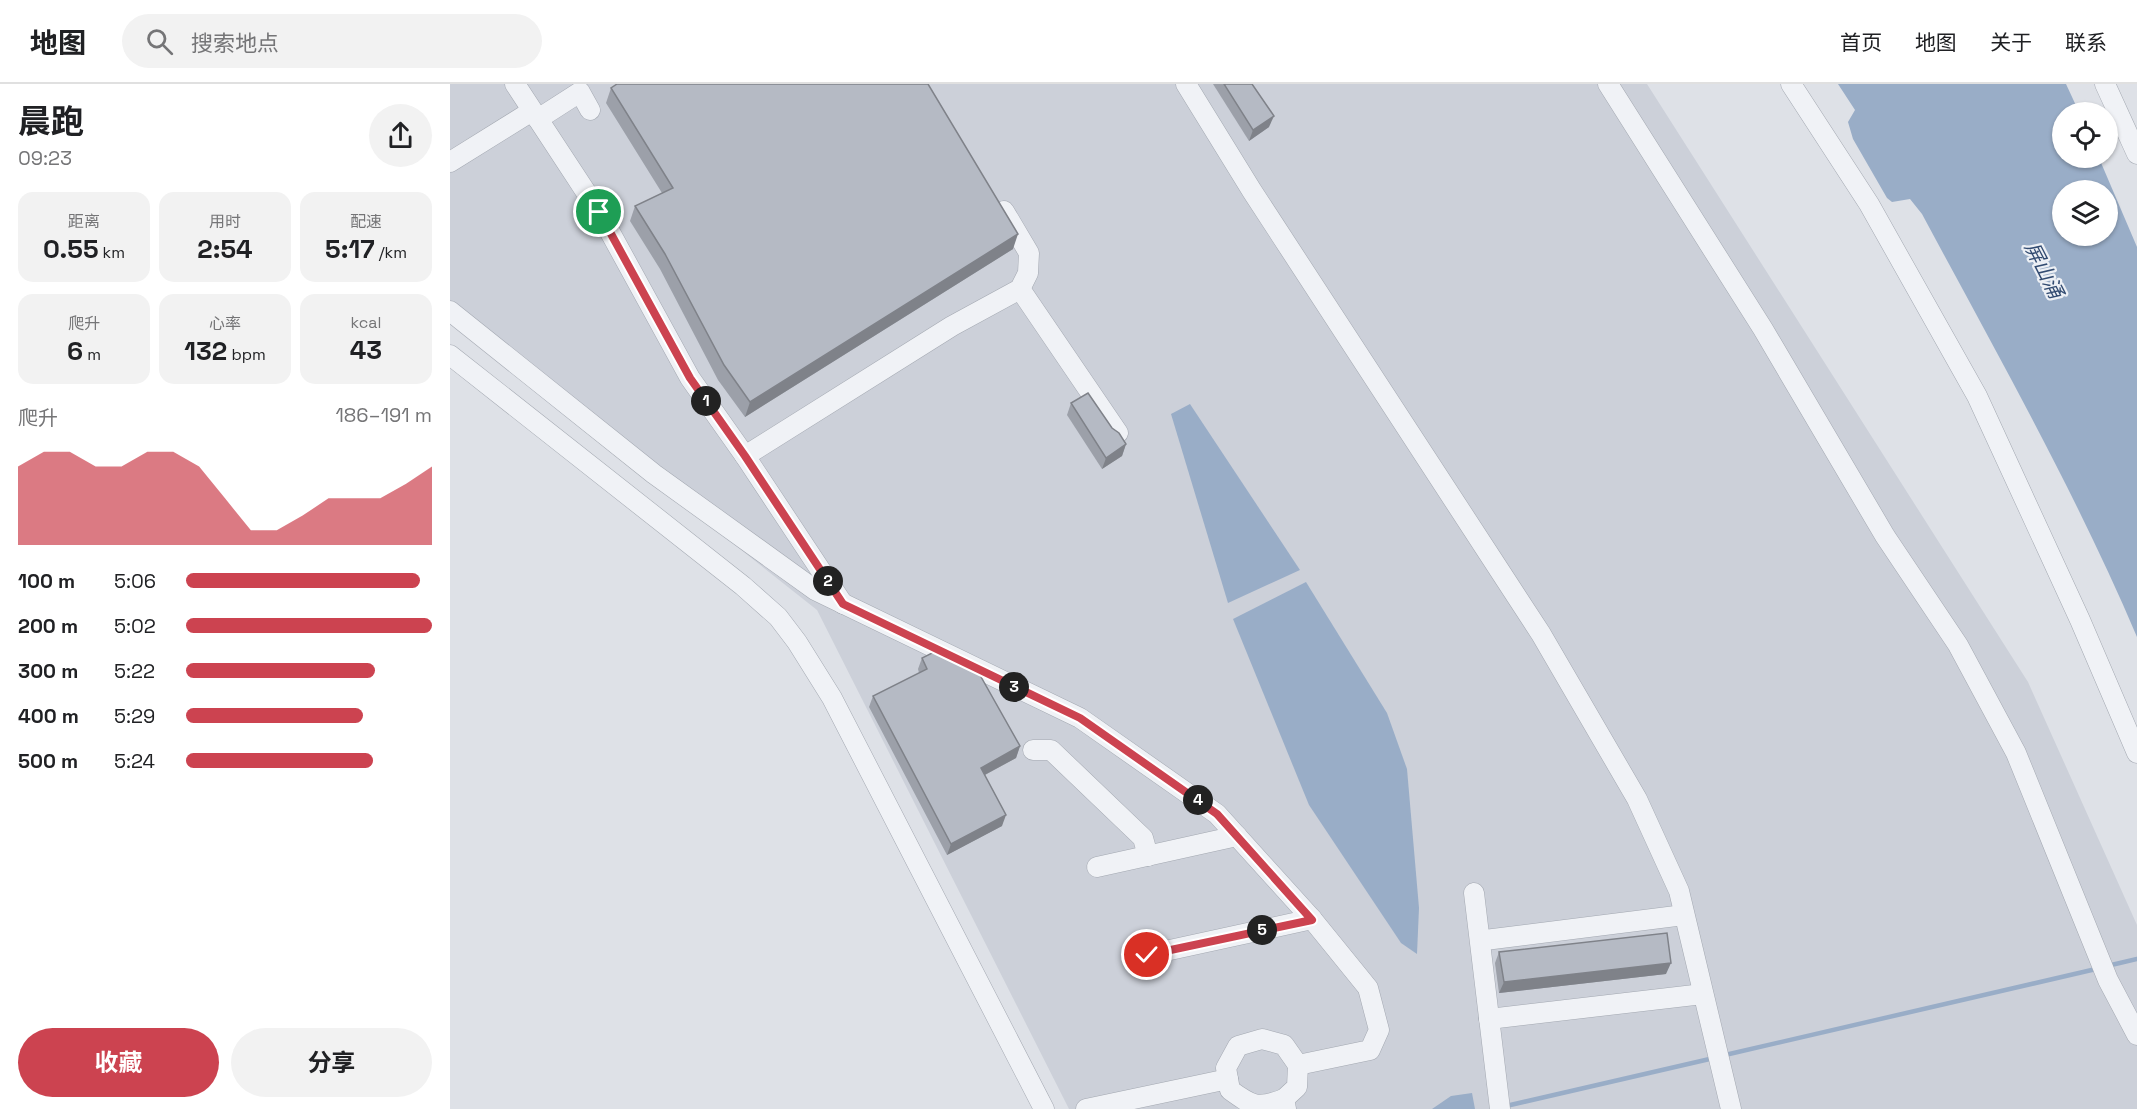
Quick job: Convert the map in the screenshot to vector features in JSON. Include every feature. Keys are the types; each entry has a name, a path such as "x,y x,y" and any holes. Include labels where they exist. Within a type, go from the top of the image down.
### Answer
{"street":[{"path":"515,84 599,212 690,378 745,456 843,604"},
{"path":"1186,84 1252,191 1541,634 1637,799 1678,891 1731,1109"},
{"path":"1608,84 1763,329 1885,536 1958,645 2016,753 2108,980 2137,1035"},
{"path":"1791,84 1869,204 1977,396 2080,620 2137,753"},
{"path":"2105,84 2137,154"},
{"path":"450,162 587,88 590,111"},
{"path":"745,456 952,326 1020,288 1028,273 1029,253 993,193"},
{"path":"1020,288 1118,433"},
{"path":"450,311 654,474 815,590 1080,718 1217,814 1312,920 1368,988 1379,1030 1370,1050 1298,1065"},
{"path":"450,355 743,586 778,617 797,642 832,698 1044,1109"},
{"path":"1033,750 1051,750 1143,838 1148,856"},
{"path":"1097,867 1237,836"},
{"path":"1474,893 1500,1109"},
{"path":"1485,940 1684,915"},
{"path":"1147,955 1312,920"},
{"path":"1489,1019 1703,994"},
{"path":"1262,1040 1284,1045 1298,1065 1297,1087 1285,1104 1266,1107 1249,1103 1230,1090 1226,1068 1238,1046 1262,1040"},
{"path":"1086,1109 1228,1079"}],"shaded area":[{"path":"450,84 1647,84 2028,682 2137,925 2137,1109 1069,1109 817,610 450,319"}],"water":[{"name":"屏山涌","path":"1838,84 2066,84 2074,102 2052,102 2052,168 2103,168 2108,180 2052,180 2052,246 2118,246 2118,202 2137,247 2137,637 2062,476 1922,214 1910,199 1892,202 1887,198 1853,139 1848,122 1855,110"},
{"path":"1190,404 1300,570 1228,603 1171,414"},
{"path":"1306,582 1387,713 1407,769 1419,908 1417,954 1401,943 1309,805 1233,619"},
{"path":"1472,1093 1475,1109 1432,1109 1451,1096"}],"building":[{"path":"617,84 928,84 1018,234 750,402 724,365 665,254 635,206 673,188 611,88"},
{"path":"1224,84 1252,84 1274,116 1253,130"},
{"path":"1088,393 1126,444 1106,458 1071,403"},
{"path":"934,652 976,668 1020,746 981,768 1006,815 951,844 873,696 927,669 922,658"},
{"path":"1667,933 1671,963 1504,982 1499,952"}],"waterway":[{"path":"2107,966 2137,959"},
{"path":"1725,1055 2096,969"},
{"path":"1506,1106 1714,1058"}],"route":[{"path":"599,212 690,378 745,456 843,604 1080,718 1217,814 1312,920 1147,955"}]}
